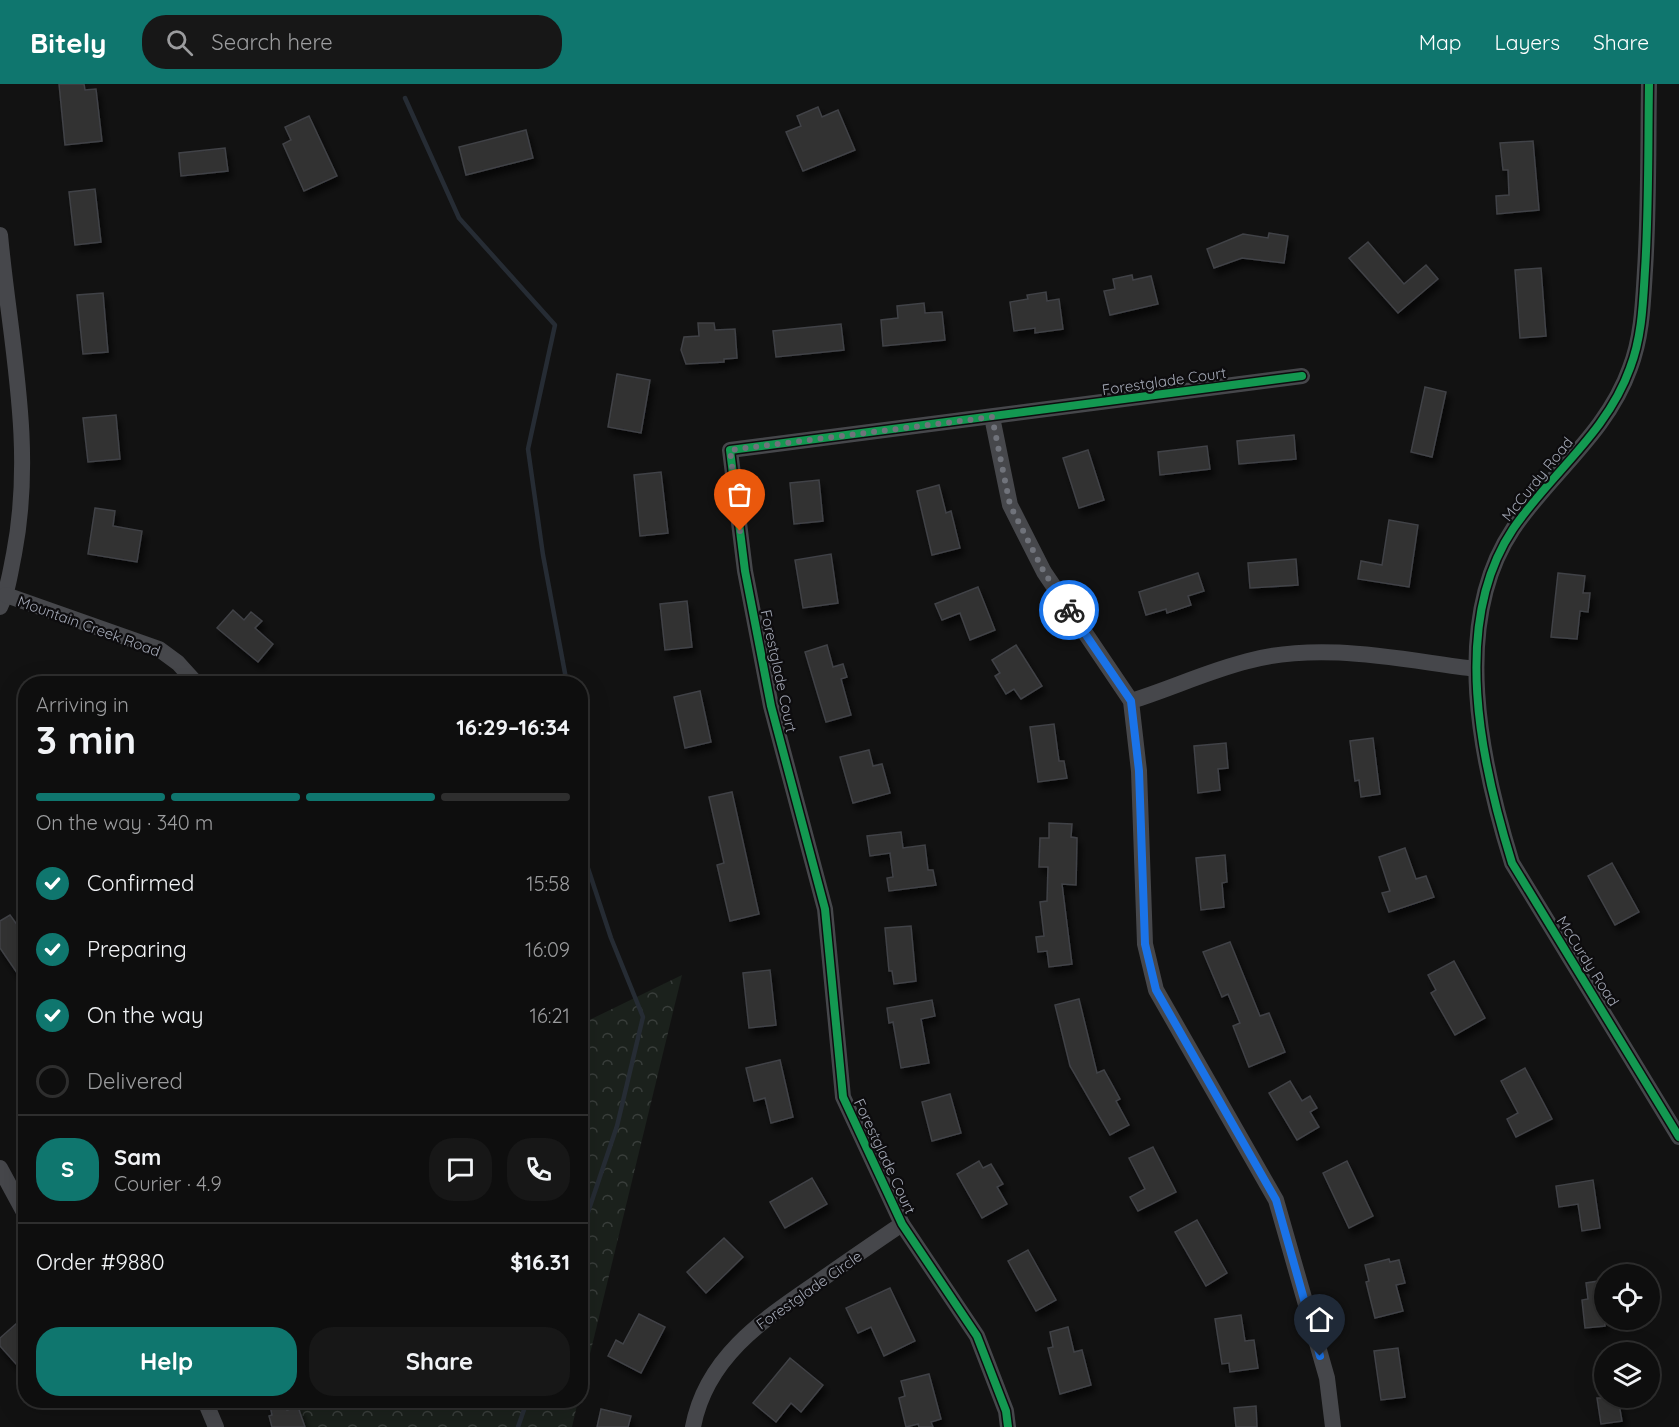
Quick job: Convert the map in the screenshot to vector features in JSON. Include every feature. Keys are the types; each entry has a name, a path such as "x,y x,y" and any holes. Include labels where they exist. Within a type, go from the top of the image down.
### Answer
{"street":[{"name":"McCurdy Road","path":"1649,84 1647,249 1642,320 1630,368 1612,406 1592,434 1513,529 1497,560 1484,601 1476,669 1483,752 1496,812 1512,863 1679,1137"},
{"path":"0,235 22,420 24,477 20,520 3,601"},
{"name":"Forestglade Court","path":"1008,1427 1006,1411 977,1336 902,1224 843,1097 825,909 771,706 745,571 730,450 1302,376"},
{"path":"992,417 1010,505 1044,572 1131,701 1139,771 1145,944 1149,967 1156,990 1276,1200 1327,1378 1333,1427"},
{"name":"Mountain Creek Road","path":"3,601 159,649 178,663 189,676"},
{"path":"1131,701 1249,660 1318,651 1344,652 1476,669"},
{"path":"0,1168 18,1201"},
{"name":"Forestglade Circle","path":"693,1427 696,1412 716,1369 731,1350 766,1317 902,1224"},
{"path":"209,1408 216,1427"}],"green space":[{"path":"682,975 588,1362 588,1021"},
{"path":"294,1408 576,1408 572,1427 296,1427"}],"building":[{"path":"59,84 84,84 85,90 96,89 102,141 65,145"},
{"path":"818,107 822,117 838,110 855,150 803,171 786,132 801,126 797,116"},
{"path":"309,116 337,176 304,191 283,144 291,140 285,127"},
{"path":"526,130 533,158 466,175 459,147"},
{"path":"1533,141 1539,210 1497,214 1496,196 1509,195 1508,170 1503,170 1500,143"},
{"path":"225,148 228,171 181,176 179,153"},
{"path":"95,189 101,242 75,245 69,192"},
{"path":"1269,233 1288,236 1284,263 1242,258 1214,268 1207,249 1243,234 1268,238"},
{"path":"1368,242 1404,284 1426,265 1438,279 1398,313 1349,258"},
{"path":"1541,268 1546,336 1520,338 1515,270"},
{"path":"1132,275 1133,280 1151,276 1158,304 1110,315 1104,291 1115,289 1113,279"},
{"path":"1046,292 1047,301 1059,299 1063,329 1035,333 1035,328 1014,331 1010,302 1028,299 1027,295"},
{"path":"103,293 108,352 83,354 77,295"},
{"path":"924,303 925,313 942,312 945,340 883,346 881,320 898,318 897,306"},
{"path":"698,323 714,323 715,330 735,329 737,358 724,359 724,362 686,364 681,350 684,337 699,336"},
{"path":"841,324 844,350 776,357 773,331"},
{"path":"617,374 650,380 641,433 608,427"},
{"path":"1425,387 1446,392 1432,457 1411,452"},
{"path":"116,415 120,459 88,462 83,418"},
{"path":"1294,435 1296,459 1239,464 1237,441"},
{"path":"1207,446 1210,469 1160,475 1158,452"},
{"path":"1088,450 1104,500 1079,508 1063,458"},
{"path":"661,472 668,533 640,536 634,475"},
{"path":"819,480 823,521 794,524 790,483"},
{"path":"939,485 946,513 951,511 960,548 932,555 917,491"},
{"path":"95,508 115,511 113,526 142,531 137,562 88,554"},
{"path":"1389,520 1418,525 1409,587 1358,579 1361,561 1382,565"},
{"path":"831,554 838,603 803,608 795,560"},
{"path":"1296,559 1298,585 1250,588 1248,563"},
{"path":"1198,573 1204,591 1188,596 1191,605 1167,613 1166,609 1146,615 1139,592"},
{"path":"1558,573 1585,576 1583,593 1590,593 1588,612 1580,611 1577,639 1551,637"},
{"path":"978,587 995,630 970,640 960,613 942,620 935,604"},
{"path":"687,601 692,647 665,650 660,604"},
{"path":"233,610 244,620 251,612 262,621 255,628 273,644 258,662 217,628"},
{"path":"827,645 833,667 843,664 847,677 841,679 851,715 826,722 805,652"},
{"path":"1016,645 1042,686 1021,699 1014,689 1006,694 995,676 1000,673 992,660"},
{"path":"700,691 711,742 685,748 674,697"},
{"path":"1054,724 1059,761 1064,761 1067,778 1038,782 1030,727"},
{"path":"1373,738 1380,794 1361,797 1359,780 1355,781 1350,741"},
{"path":"1226,743 1228,768 1218,769 1220,790 1198,793 1194,746"},
{"path":"869,750 873,766 882,764 890,793 853,803 840,757"},
{"path":"732,792 759,914 730,921 717,865 724,863 709,797"},
{"path":"1049,823 1072,824 1071,837 1077,838 1076,885 1062,884 1072,964 1049,967 1047,951 1038,952 1036,937 1044,936 1040,902 1047,901 1048,867 1039,867 1040,838 1049,838"},
{"path":"901,832 903,848 925,845 928,870 933,870 936,885 889,891 887,878 893,877 890,853 870,856 867,836"},
{"path":"1405,848 1416,879 1426,876 1434,897 1389,912 1382,893 1390,891 1379,857"},
{"path":"1225,855 1227,882 1222,883 1224,907 1201,910 1196,858"},
{"path":"1612,863 1639,912 1615,925 1588,876"},
{"path":"10,915 18,926 18,974 0,948 0,921"},
{"path":"911,926 916,981 894,984 892,971 889,971 885,928"},
{"path":"1230,942 1260,1016 1269,1013 1285,1052 1249,1067 1233,1026 1240,1023 1228,994 1222,997 1203,952"},
{"path":"1454,961 1485,1018 1455,1035 1431,993 1436,990 1428,975"},
{"path":"770,970 776,1025 749,1028 743,973"},
{"path":"1079,999 1097,1073 1104,1070 1120,1099 1116,1101 1129,1125 1110,1135 1070,1066 1055,1005"},
{"path":"932,1000 935,1016 921,1019 929,1063 901,1068 893,1022 889,1023 887,1008"},
{"path":"780,1060 793,1117 771,1123 765,1098 754,1101 746,1068"},
{"path":"1525,1068 1552,1119 1516,1137 1507,1119 1518,1113 1501,1081"},
{"path":"1290,1081 1302,1101 1310,1096 1317,1108 1310,1112 1319,1127 1297,1140 1269,1093"},
{"path":"950,1094 961,1133 932,1141 922,1102"},
{"path":"1153,1147 1176,1192 1138,1211 1130,1197 1145,1189 1129,1158"},
{"path":"979,1161 983,1168 991,1164 1003,1184 997,1187 1007,1204 982,1218 957,1174"},
{"path":"1347,1161 1373,1216 1349,1228 1323,1173"},
{"path":"812,1178 827,1204 785,1228 770,1202"},
{"path":"1593,1180 1600,1228 1582,1231 1578,1204 1559,1207 1556,1186"},
{"path":"1197,1220 1227,1273 1206,1286 1175,1232"},
{"path":"724,1238 743,1257 706,1293 687,1272"},
{"path":"1028,1250 1056,1300 1036,1311 1008,1261"},
{"path":"1389,1259 1390,1262 1399,1260 1405,1283 1396,1285 1403,1311 1375,1318 1366,1282 1369,1281 1365,1265"},
{"path":"1594,1282 1594,1327 1585,1328 1582,1300 1588,1299 1586,1283"},
{"path":"890,1288 915,1341 884,1356 871,1327 858,1333 846,1308"},
{"path":"639,1314 665,1327 641,1373 608,1356 616,1340 623,1344"},
{"path":"1241,1315 1245,1341 1254,1340 1258,1368 1230,1372 1229,1363 1222,1364 1215,1319"},
{"path":"18,1324 18,1366 0,1346 0,1338"},
{"path":"1068,1327 1074,1352 1082,1350 1091,1385 1060,1394 1048,1348 1053,1347 1050,1332"},
{"path":"1398,1348 1405,1397 1381,1400 1374,1351"},
{"path":"790,1358 823,1385 801,1412 791,1403 776,1422 753,1403"},
{"path":"929,1374 941,1419 931,1422 933,1427 919,1427 918,1424 906,1427 899,1398 905,1396 901,1381"},
{"path":"1256,1406 1257,1427 1236,1427 1234,1408"},
{"path":"270,1408 287,1408 287,1410 298,1408 305,1427 272,1427 269,1416 272,1415"},
{"path":"1599,1408 1620,1408 1622,1421 1601,1424"},
{"path":"601,1409 631,1416 628,1427 597,1427"}],"waterway":[{"path":"405,98 459,218 555,325 528,449 543,555 566,676"},
{"path":"588,868 611,938 643,1017 617,1126 588,1212"},
{"path":"518,1427 525,1408"}],"cycle path":[{"path":"1649,84 1645,270 1641,320 1634,356 1620,391 1607,413 1513,529 1494,566 1482,607 1477,650 1477,694 1490,782 1512,863 1679,1137"},
{"path":"1008,1427 1006,1411 977,1336 902,1224 843,1097 825,909 771,706 745,571 730,450 1302,376"}],"way so far":[{"path":"740,531 730,450 992,417 1010,505 1044,572 1069,610"}],"route":[{"path":"1069,610 1131,701 1139,771 1145,944 1156,990 1276,1200 1320,1356"}]}
